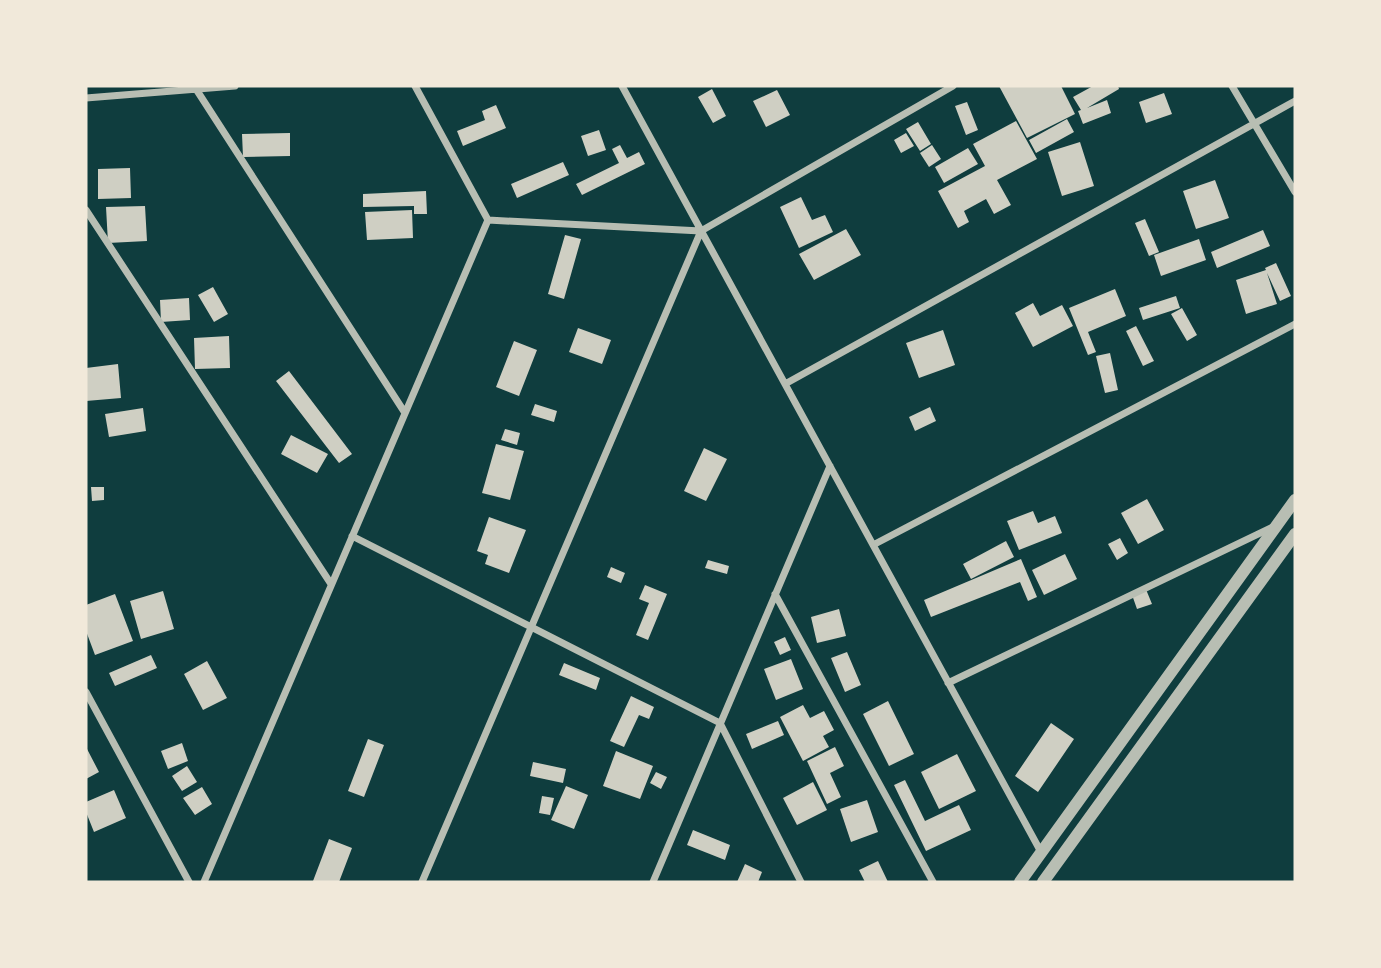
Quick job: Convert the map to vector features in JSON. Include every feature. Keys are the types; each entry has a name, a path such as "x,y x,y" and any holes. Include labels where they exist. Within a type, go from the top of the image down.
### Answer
{"street":[{"path":"86,99 235,86"},
{"path":"415,86 488,220"},
{"path":"622,86 1041,852"},
{"path":"488,220 701,231 953,86"},
{"path":"1231,86 1295,192"},
{"path":"196,89 405,413"},
{"path":"785,384 1295,101"},
{"path":"86,210 331,584"},
{"path":"204,882 488,220"},
{"path":"422,882 701,231"},
{"path":"873,545 1295,324"},
{"path":"653,882 830,466"},
{"path":"1020,882 1295,500"},
{"path":"948,683 1278,524"},
{"path":"1043,882 1295,534"},
{"path":"352,536 720,723 801,882"},
{"path":"775,594 933,882"},
{"path":"86,692 188,882"}],"building":[{"path":"999,86 1061,86 1075,114 1027,138"},
{"path":"1093,86 1118,86 1119,89 1087,108 1107,100 1111,113 1083,124 1078,111 1081,110 1073,97"},
{"path":"712,89 726,116 713,123 698,97"},
{"path":"777,90 790,115 766,127 753,101"},
{"path":"1164,93 1172,114 1146,123 1139,102"},
{"path":"967,102 978,130 966,135 955,106"},
{"path":"496,105 506,128 463,146 457,131 485,120 482,111"},
{"path":"1067,119 1074,132 1036,153 1029,140"},
{"path":"1016,121 1037,159 997,180 1011,205 994,214 986,199 964,211 969,222 958,228 938,191 985,166 973,144"},
{"path":"918,122 931,144 920,151 906,129"},
{"path":"599,130 606,150 588,156 581,136"},
{"path":"290,133 290,156 243,157 242,134"},
{"path":"906,133 914,146 901,153 894,140"},
{"path":"1080,142 1094,186 1062,196 1048,152"},
{"path":"620,145 627,158 639,152 645,164 582,195 576,184 619,163 612,149"},
{"path":"932,145 941,159 929,167 920,153"},
{"path":"968,148 978,164 944,183 935,167"},
{"path":"563,162 569,175 517,198 511,184"},
{"path":"130,168 131,198 98,199 98,169"},
{"path":"1215,180 1229,218 1196,229 1183,191"},
{"path":"426,191 427,214 414,214 414,206 363,207 363,194"},
{"path":"801,197 812,220 825,215 833,232 799,248 780,207"},
{"path":"145,206 147,241 108,243 106,207"},
{"path":"412,210 413,238 367,240 365,212"},
{"path":"1145,219 1159,252 1149,256 1135,223"},
{"path":"846,229 861,255 814,280 799,254"},
{"path":"1263,230 1270,246 1217,268 1211,252"},
{"path":"565,235 581,239 564,299 548,294"},
{"path":"1199,239 1206,260 1161,276 1154,255"},
{"path":"1276,263 1291,296 1280,301 1267,273 1277,304 1246,314 1236,280 1266,270 1265,268"},
{"path":"213,287 228,314 214,322 198,295"},
{"path":"1115,289 1126,316 1088,332 1096,352 1088,355 1069,308"},
{"path":"1176,296 1180,308 1143,320 1139,308"},
{"path":"189,298 190,320 161,322 160,300"},
{"path":"1033,303 1040,316 1062,305 1073,326 1033,347 1015,313"},
{"path":"1182,308 1197,335 1187,341 1171,314"},
{"path":"1136,326 1154,361 1143,366 1126,331"},
{"path":"578,328 611,340 602,364 569,352"},
{"path":"943,330 955,365 919,378 906,343"},
{"path":"229,336 230,368 195,369 194,338"},
{"path":"514,341 537,350 519,396 496,387"},
{"path":"1110,353 1118,390 1105,393 1096,356"},
{"path":"118,364 121,398 86,401 86,368"},
{"path":"289,371 352,454 339,463 276,381"},
{"path":"535,404 557,411 554,422 531,415"},
{"path":"930,407 936,421 915,431 909,417"},
{"path":"143,408 146,431 109,437 105,414"},
{"path":"505,429 520,433 517,445 501,440"},
{"path":"291,435 328,454 317,473 281,454"},
{"path":"496,444 524,451 510,500 482,493"},
{"path":"704,448 727,459 706,501 684,491"},
{"path":"91,487 104,487 104,500 92,501"},
{"path":"1147,499 1164,530 1138,544 1121,513"},
{"path":"1033,511 1038,523 1055,516 1062,533 1019,550 1007,521"},
{"path":"489,517 526,530 509,573 485,564 488,555 477,551"},
{"path":"1120,538 1128,553 1117,560 1108,544"},
{"path":"1006,541 1014,557 971,579 963,564"},
{"path":"1065,554 1077,579 1044,595 1032,570"},
{"path":"1021,559 1037,597 1028,601 1020,582 931,617 924,600"},
{"path":"708,560 729,566 727,574 705,568"},
{"path":"611,567 625,573 621,583 607,577"},
{"path":"645,585 667,594 648,640 636,635 649,603 639,599"},
{"path":"1145,587 1152,604 1137,609 1131,592"},
{"path":"163,591 174,629 141,639 130,601"},
{"path":"115,594 133,641 95,655 86,631 86,605"},
{"path":"839,609 846,636 817,643 811,617"},
{"path":"785,637 791,650 780,655 774,642"},
{"path":"847,652 861,685 845,692 831,658"},
{"path":"151,655 157,668 115,686 109,673"},
{"path":"791,659 803,689 776,700 764,669"},
{"path":"207,661 227,698 203,710 184,674"},
{"path":"564,663 600,678 596,690 559,675"},
{"path":"631,696 654,707 649,719 639,715 624,747 610,741"},
{"path":"888,701 914,754 889,766 863,714"},
{"path":"803,705 810,718 824,711 834,730 823,736 829,747 803,761 780,717"},
{"path":"778,721 784,735 752,749 746,734"},
{"path":"1051,723 1074,739 1038,792 1015,776"},
{"path":"368,739 384,745 364,797 348,791"},
{"path":"182,743 188,761 168,769 161,751"},
{"path":"86,747 99,772 86,779"},
{"path":"835,747 844,766 830,773 841,797 827,804 807,761"},
{"path":"616,751 653,766 640,799 603,786"},
{"path":"957,754 976,791 939,809 921,772"},
{"path":"533,762 566,769 563,783 530,776"},
{"path":"187,766 197,782 182,791 172,776"},
{"path":"656,772 667,777 661,789 650,783"},
{"path":"905,780 925,821 959,805 971,830 926,851 894,785"},
{"path":"813,782 827,810 797,825 783,798"},
{"path":"566,786 588,795 574,829 551,820"},
{"path":"202,787 212,804 195,815 183,798"},
{"path":"114,790 126,818 94,832 86,812 86,802"},
{"path":"542,796 554,798 550,815 539,813"},
{"path":"867,800 878,832 851,842 840,809"},
{"path":"693,830 730,845 725,860 687,845"},
{"path":"329,839 352,848 339,882 313,881"},
{"path":"878,861 888,882 865,882 859,870"},
{"path":"745,864 762,872 758,882 737,882"}]}
